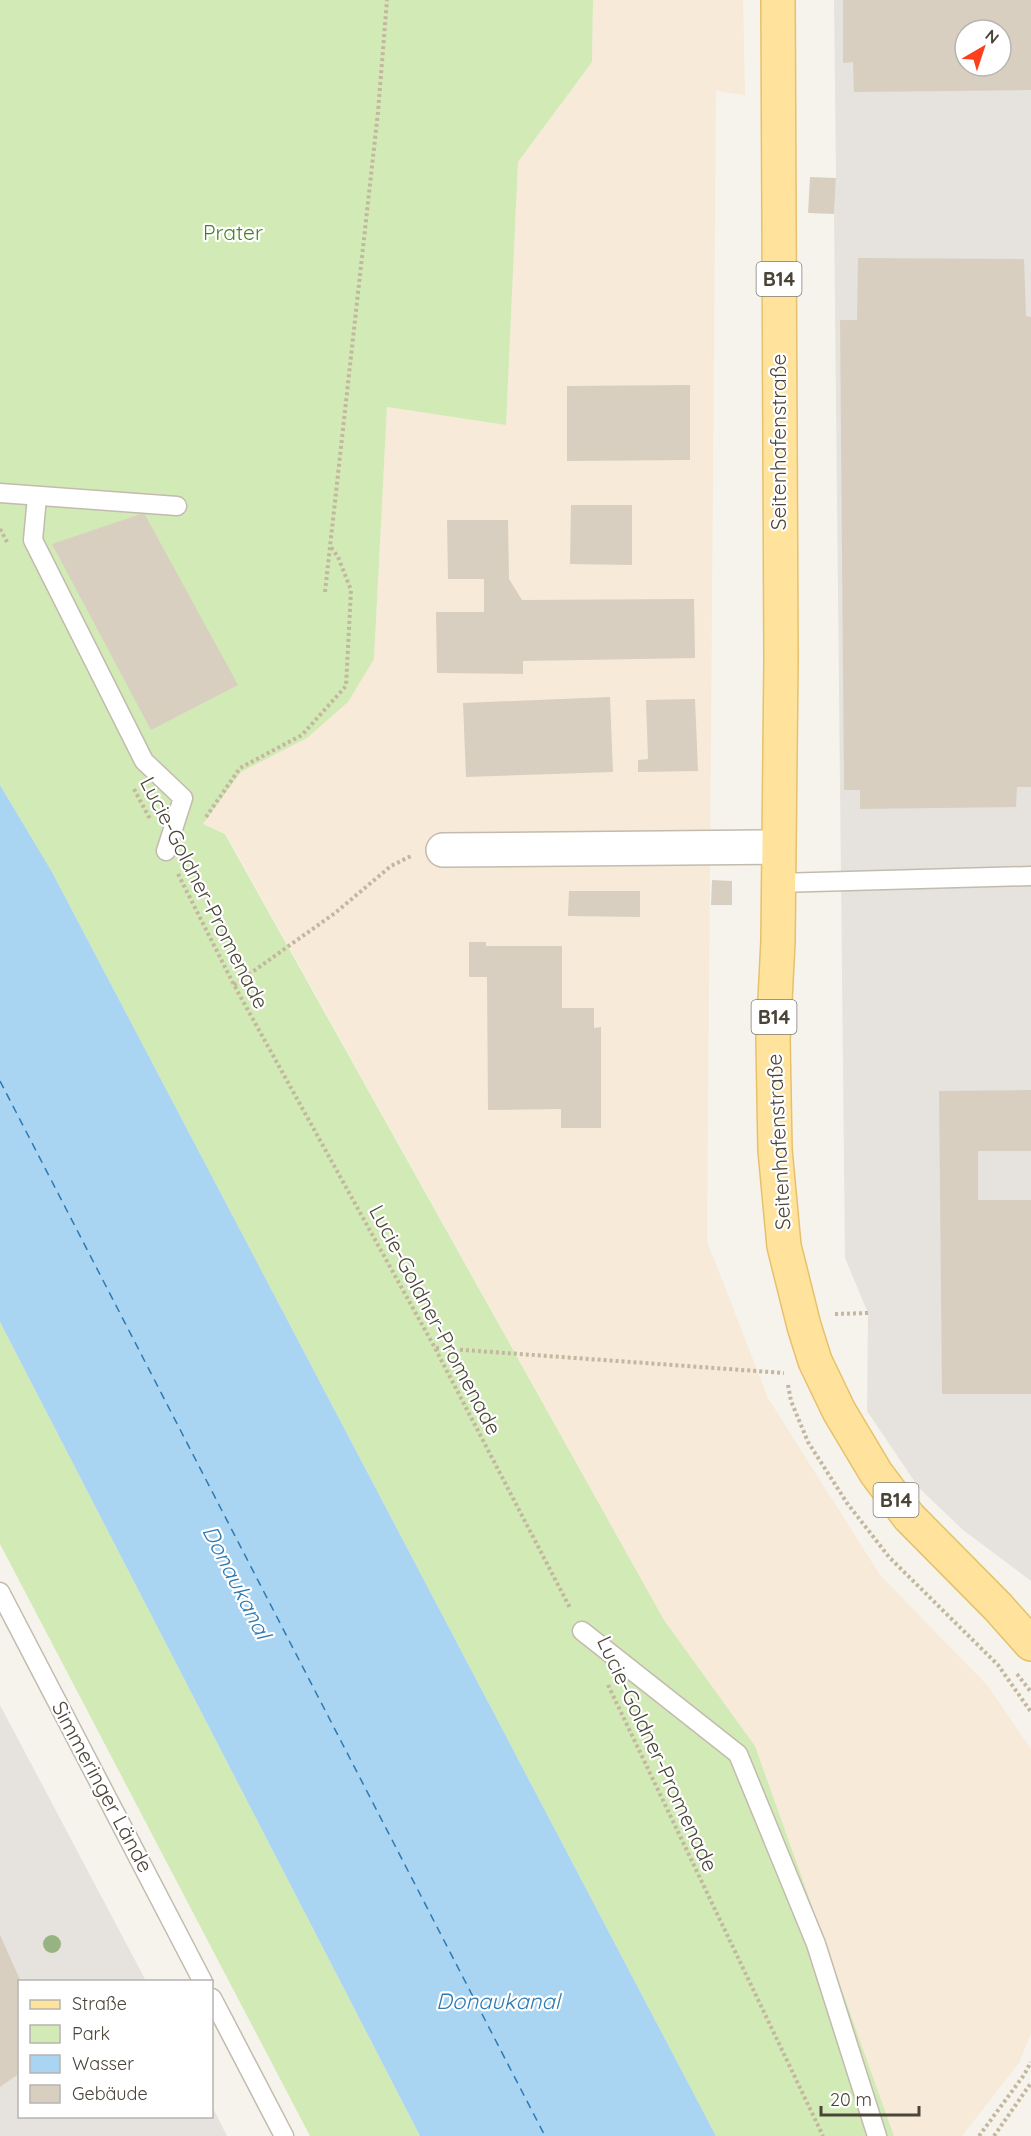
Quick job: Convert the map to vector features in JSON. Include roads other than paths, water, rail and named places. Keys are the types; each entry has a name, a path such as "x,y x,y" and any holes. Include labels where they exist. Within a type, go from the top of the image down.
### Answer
{"main road":[{"name":"Seitenhafenstraße","path":"778,0 781,660 773,1040 776,1150 784,1246 815,1361 839,1411 876,1473 909,1517 998,1606 1031,1644"}],"street":[{"path":"443,850 778,847"}],"lane":[{"path":"0,493 177,506"},
{"path":"37,497 33,540 144,760 183,798 166,851"},
{"path":"778,884 1031,876"},
{"name":"Simmeringer Lände","path":"0,1592 202,1980"},
{"path":"582,1631 738,1754 816,1944 877,2136"},
{"path":"213,2000 284,2136"}],"water":[{"name":"Donaukanal","path":"0,785 52,872 716,2136 420,2136 0,1322"}],"park label":[{"name":"Prater","path":"233,233"}]}
